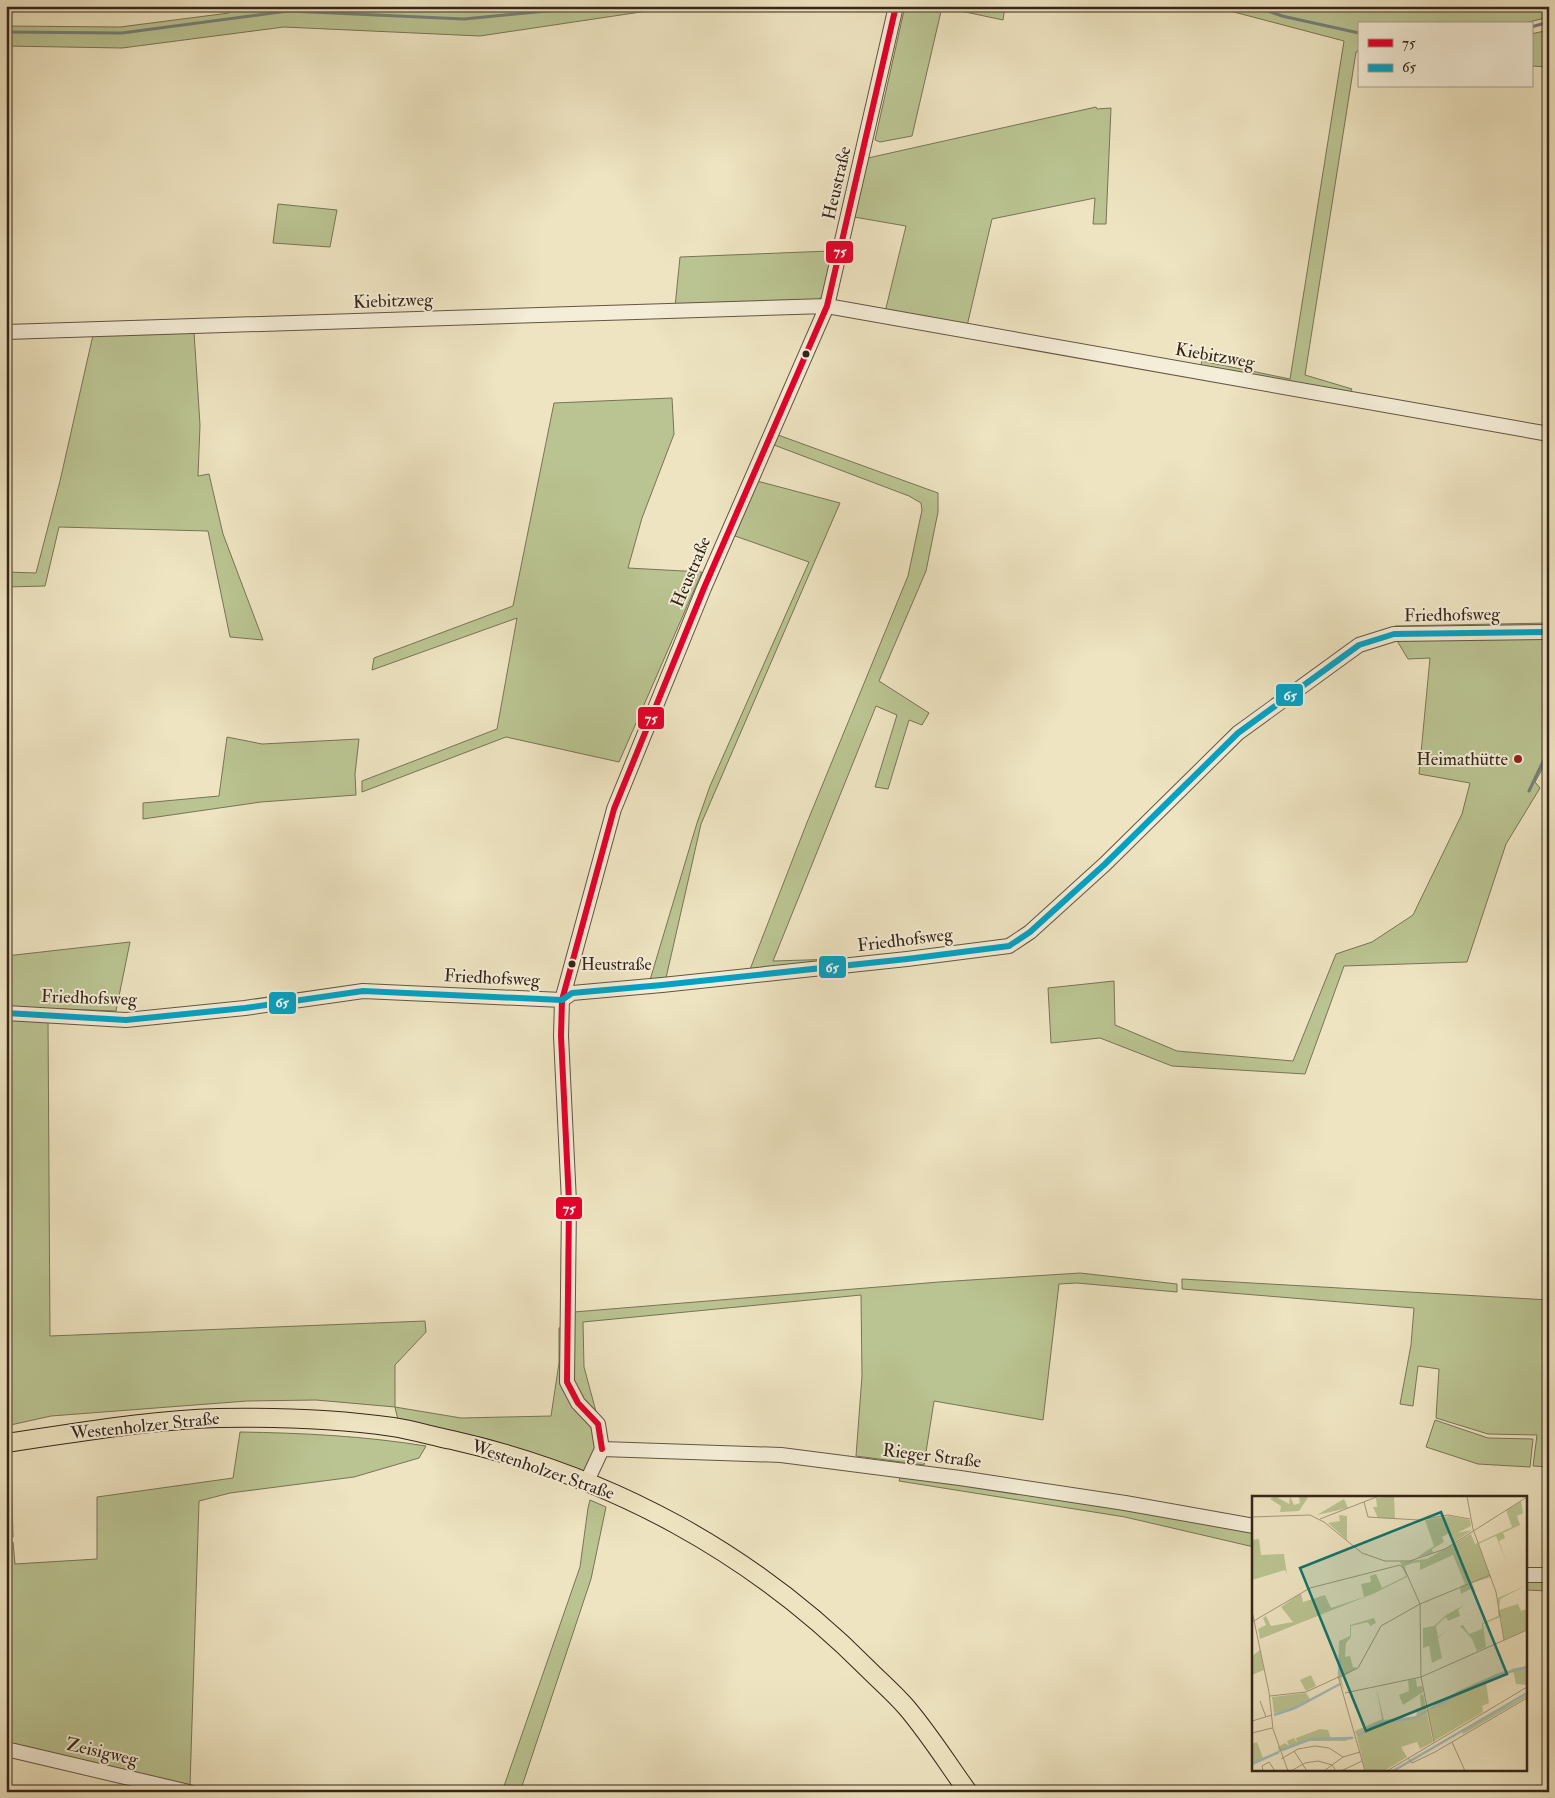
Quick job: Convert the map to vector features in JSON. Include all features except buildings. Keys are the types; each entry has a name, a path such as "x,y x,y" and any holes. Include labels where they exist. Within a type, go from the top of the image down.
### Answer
{"main road":[{"name":"Westenholzer Straße","path":"6,1443 109,1427 217,1418 306,1419 394,1427 491,1449 587,1481 638,1504 718,1547 798,1605 838,1638 907,1708 968,1792"}],"street":[{"name":"Heustraße","path":"602,1449 598,1424 578,1403 567,1382 568,1202 561,1036 562,1000 614,809 704,588 827,306 896,6"},
{"name":"Kiebitzweg","path":"6,332 827,306 1549,434"},
{"name":"Friedhofsweg","path":"6,1014 126,1020 245,1008 363,991 562,1000 572,993 820,968 1009,946 1030,932 1105,864 1238,732 1359,645 1394,634 1549,632"},
{"path":"587,1481 602,1449"},
{"name":"Rieger Straße","path":"602,1449 789,1456 960,1478 1125,1503 1252,1526"},
{"path":"1528,1575 1549,1575"},
{"name":"Zeisigweg","path":"6,1749 189,1792"}],"green space":[{"path":"231,6 681,6 480,36 284,27 122,48 6,46 6,26 120,27 229,13"},
{"path":"905,6 1005,6 1003,20 942,7 912,136 880,142 875,140"},
{"path":"1211,6 1549,6 1549,17 1529,22 1358,22 1358,51 1356,52 1305,375 1352,389 1349,395 1200,368 1202,361 1290,379 1344,41"},
{"path":"1549,30 1549,67 1532,66 1532,34"},
{"path":"1096,107 1097,109 1111,108 1106,224 1093,224 1095,198 992,219 967,326 885,312 906,226 854,217 868,158"},
{"path":"278,204 337,210 330,247 273,243"},
{"path":"830,251 835,253 825,295 816,301 675,307 680,257"},
{"path":"194,332 200,425 198,476 209,474 223,534 263,640 230,637 208,531 59,527 45,586 6,587 6,572 36,573 60,481 93,335"},
{"path":"672,398 674,434 642,518 628,568 702,572 619,762 506,737 362,792 362,781 497,729 517,618 372,670 374,658 513,606 554,403"},
{"path":"778,435 938,493 938,512 926,571 879,681 929,713 922,725 909,720 888,789 875,787 897,715 876,706 773,961 838,959 838,964 749,972 806,825 908,576 922,510 921,503 909,496 774,445"},
{"path":"757,481 840,503 701,824 666,978 650,980 710,786 809,562 735,536"},
{"path":"1549,623 1549,630 1393,632 1395,626"},
{"path":"1396,639 1549,639 1549,757 1535,782 1540,788 1506,844 1467,962 1344,966 1305,1074 1172,1066 1100,1038 1051,1043 1048,988 1114,981 1115,1025 1177,1051 1293,1061 1336,954 1372,942 1413,915 1462,814 1470,783 1419,774 1430,658 1408,659"},
{"path":"227,737 262,744 359,739 355,774 356,795 261,802 143,819 143,803 219,796"},
{"path":"130,942 116,1011 6,1007 6,956"},
{"path":"6,1017 48,1019 50,1336 425,1321 426,1332 395,1365 395,1407 316,1400 247,1401 51,1416 6,1426"},
{"path":"1080,1273 1177,1284 1177,1292 1077,1283 1059,1284 1043,1420 934,1401 924,1465 856,1456 862,1376 861,1295 583,1322 584,1367 605,1445 586,1473 492,1440 398,1420 395,1407 461,1418 551,1416 559,1363 559,1328 570,1324 574,1312 939,1282"},
{"path":"1182,1279 1549,1300 1549,1467 1533,1466 1537,1435 1488,1434 1436,1418 1439,1369 1418,1366 1413,1406 1400,1404 1411,1345 1414,1308 1182,1289"},
{"path":"1435,1420 1488,1438 1533,1439 1530,1467 1478,1464 1426,1447"},
{"path":"240,1432 333,1436 426,1446 419,1458 354,1477 230,1493 199,1501 190,1786 6,1743 6,1542 13,1542 15,1564 97,1559 97,1497 233,1478"},
{"path":"11,1460 13,1537 6,1537 6,1461"},
{"path":"901,1475 958,1482 1252,1531 1252,1547 1125,1517 899,1481"},
{"path":"590,1500 606,1507 591,1579 520,1792 502,1792 580,1567"},
{"path":"1528,1580 1549,1580 1549,1591 1528,1590"}],"waterway":[{"path":"6,32 122,33 288,11 464,19 599,6"},
{"path":"1254,6 1282,16 1358,33"},
{"path":"1532,27 1549,22"},
{"path":"1529,791 1549,749"}],"transit line":[{"name":"75","path":"602,1449 598,1424 578,1403 567,1382 569,1202 561,1036 562,1000 614,809 704,588 827,306 896,6"},
{"name":"65","path":"6,1013 126,1020 245,1008 363,991 562,1000 572,993 907,959 1009,946 1030,932 1105,864 1238,733 1359,645 1394,634 1549,632"}],"place":[{"name":"Heimathütte","path":"1518,759"},
{"name":"Heustraße","path":"572,964"}]}
